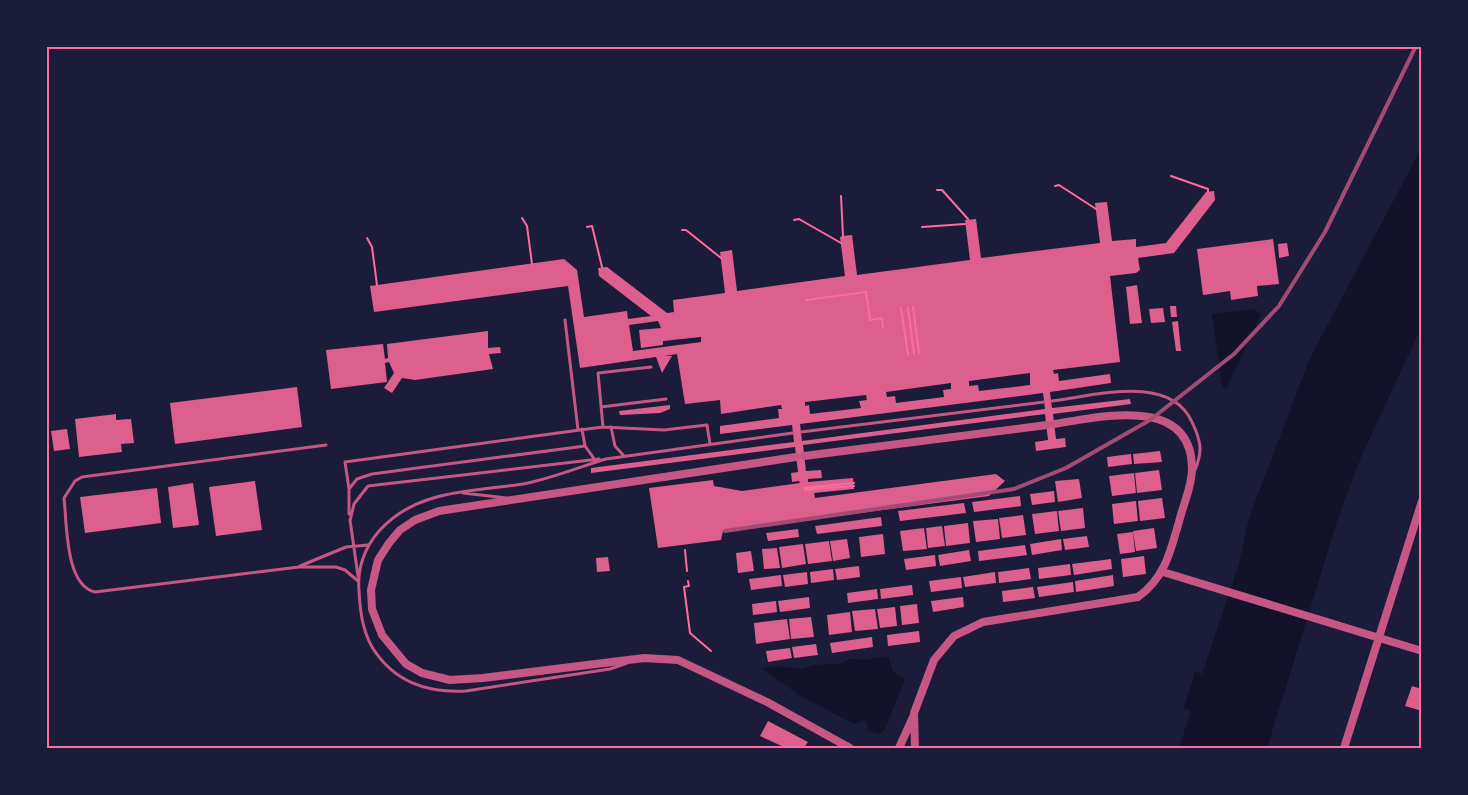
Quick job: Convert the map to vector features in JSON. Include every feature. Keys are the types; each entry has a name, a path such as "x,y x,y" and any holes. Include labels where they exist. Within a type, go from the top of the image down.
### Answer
{"street":[{"path":"850,748 766,702 678,660 644,658 450,680 422,673 406,664 393,651 374,619 371,600 375,570 389,543 400,530 415,520 439,511 511,498 800,457 1128,415 1157,417 1174,429 1186,445 1192,461 1191,480 1163,572 1152,587 1138,597 983,622 966,628 954,636 934,660 899,748"},
{"path":"1344,748 1422,501"},
{"path":"1163,572 1422,651"},
{"path":"914,713 915,748"}],"lane":[{"path":"565,320 580,430 585,446 595,460"},
{"path":"603,428 598,374 651,367"},
{"path":"1052,401 1134,392 1163,394 1180,404 1190,416 1197,432 1202,453 1191,480"},
{"path":"601,407 666,399"},
{"path":"801,432 1044,402"},
{"path":"644,658 610,669 466,691 443,692 426,689 405,680 388,668 372,646 361,615 345,462 603,428 664,430 707,424 710,444"},
{"path":"611,428 615,446 624,456"},
{"path":"350,522 357,496 368,486 606,459 793,433"},
{"path":"326,446 82,477 70,486 64,498 73,569 77,579 89,590 105,591 299,567 336,567 345,570 358,581"},
{"path":"349,489 357,479 372,474 585,446"},
{"path":"358,581 361,562 368,544 389,520 422,499 525,483 606,459"},
{"path":"455,493 511,498"},
{"path":"299,567 354,546 368,544"}],"path":[{"path":"1171,176 1208,189 1208,192"},
{"path":"1055,186 1059,185 1096,209"},
{"path":"937,190 942,190 968,219"},
{"path":"841,196 843,236"},
{"path":"522,218 527,226 532,264"},
{"path":"794,220 799,219 841,243"},
{"path":"922,227 965,224"},
{"path":"587,227 592,226 602,267"},
{"path":"682,230 687,230 721,258"},
{"path":"367,238 372,247 377,285"},
{"path":"806,300 866,292 870,320 882,318 883,327"},
{"path":"913,307 919,353"},
{"path":"901,308 908,354"},
{"path":"908,308 914,354"},
{"path":"804,489 854,484"},
{"path":"685,550 687,571"},
{"path":"688,581 689,586 684,587 690,633 711,651"}],"shaded area":[{"path":"1421,149 1421,328 1361,457 1338,518 1267,748 1179,748 1191,711 1184,708 1195,672 1202,674 1239,564 1249,518 1310,358"},
{"path":"1254,309 1261,314 1226,389 1222,386 1212,314"},
{"path":"888,656 893,672 905,679 884,731 880,734 865,730 869,727 864,720 854,724 799,695 762,668 776,666 803,669 813,665 839,664 850,659 866,660"}],"building":[{"path":"1214,191 1215,200 1174,253 1138,258 1140,270 1136,273 1110,276 1120,362 1053,370 1054,374 1058,373 1059,381 1110,374 1111,383 1050,392 1052,408 1130,399 1131,404 1053,414 1056,439 1065,438 1066,447 1036,451 1035,442 1048,440 1045,414 803,445 806,471 821,470 822,478 808,479 808,482 853,478 854,489 814,493 815,498 996,474 1005,481 989,496 723,531 721,540 658,548 649,488 713,480 714,486 742,491 800,483 799,481 792,482 791,473 798,472 795,447 591,473 591,468 794,442 792,425 720,434 720,426 779,418 778,409 782,409 781,405 721,414 720,400 685,404 677,354 664,356 672,356 662,373 656,357 580,368 568,286 374,312 370,286 564,259 577,270 584,317 627,311 628,319 651,316 599,276 598,268 607,267 667,313 674,312 673,300 725,293 720,252 732,250 737,291 845,276 840,237 843,236 852,235 857,275 970,260 965,220 976,219 981,258 1100,243 1095,203 1107,202 1112,241 1136,239 1136,247 1166,243 1206,192","holes":["658,321 661,328 639,330 641,348 663,345 663,341 701,337 701,342 633,351 629,325","1030,373 1030,385 979,391 978,385 969,386 969,381","951,383 951,389 943,390 944,397 896,403 895,396 887,397 886,392","1043,393 1045,409 802,441 800,424","866,395 867,400 859,401 861,408 810,414 809,405 805,406 805,402"]},
{"path":"1273,239 1279,284 1257,286 1258,296 1231,300 1230,291 1203,295 1197,249"},
{"path":"1287,243 1289,256 1279,258 1278,244"},
{"path":"1137,285 1142,323 1130,324 1126,287"},
{"path":"1170,306 1176,306 1177,317 1171,317"},
{"path":"1163,308 1165,322 1151,323 1149,309"},
{"path":"1178,321 1181,351 1176,351 1172,322"},
{"path":"488,331 488,348 500,347 501,353 489,354 493,369 415,380 402,378 392,393 384,388 394,373 389,362 385,363 387,382 331,389 326,350 383,344 385,359 388,358 387,344"},
{"path":"297,387 302,427 175,444 170,403"},
{"path":"670,405 670,409 660,413 620,415 619,411"},
{"path":"116,414 116,420 131,419 134,443 121,444 122,452 79,457 75,419"},
{"path":"67,429 70,449 54,451 51,431"},
{"path":"1160,451 1162,462 1134,464 1133,454"},
{"path":"1131,454 1132,464 1108,467 1107,457"},
{"path":"1159,470 1162,490 1137,493 1135,473"},
{"path":"1134,473 1136,493 1112,496 1109,476"},
{"path":"1079,479 1082,498 1058,502 1055,481"},
{"path":"255,481 262,530 216,536 209,487"},
{"path":"193,483 199,525 173,528 168,487"},
{"path":"157,488 161,523 85,533 80,497"},
{"path":"1054,491 1055,502 1032,505 1030,494"},
{"path":"1020,496 1021,506 974,512 972,502"},
{"path":"1162,498 1165,518 1140,521 1138,501"},
{"path":"1136,501 1138,521 1114,524 1112,504"},
{"path":"964,503 966,513 900,521 898,511"},
{"path":"1083,508 1085,528 1061,531 1058,511"},
{"path":"1057,511 1059,531 1035,534 1032,514"},
{"path":"1023,515 1026,535 1002,538 999,518"},
{"path":"881,517 882,526 817,534 815,526"},
{"path":"998,519 1000,539 976,542 973,521"},
{"path":"968,523 970,543 946,546 944,526"},
{"path":"942,526 945,546 928,548 926,528"},
{"path":"924,528 927,549 903,551 900,531"},
{"path":"1154,528 1157,548 1136,551 1133,531"},
{"path":"798,529 799,537 768,541 766,533"},
{"path":"1133,532 1135,552 1120,554 1117,534"},
{"path":"883,534 885,554 861,557 859,537"},
{"path":"1087,536 1089,547 1065,550 1063,539"},
{"path":"847,539 850,558 833,561 830,541"},
{"path":"1061,539 1062,550 1032,555 1030,544"},
{"path":"829,541 832,561 808,564 805,544"},
{"path":"803,544 806,564 782,568 779,547"},
{"path":"1025,545 1027,555 979,561 978,551"},
{"path":"777,548 780,568 764,569 762,549"},
{"path":"969,550 971,561 940,566 938,555"},
{"path":"751,551 754,571 738,573 736,553"},
{"path":"935,555 936,566 906,570 904,559"},
{"path":"1144,556 1146,574 1123,577 1121,559"},
{"path":"608,557 610,571 597,572 596,558"},
{"path":"1111,559 1112,569 1074,575 1072,564"},
{"path":"1070,564 1071,575 1039,579 1038,568"},
{"path":"859,566 860,577 837,580 835,569"},
{"path":"1029,568 1031,579 999,583 998,572"},
{"path":"833,569 834,580 811,583 810,572"},
{"path":"807,572 808,584 785,587 783,575"},
{"path":"995,572 996,583 965,587 963,577"},
{"path":"781,575 782,586 751,590 749,579"},
{"path":"1113,575 1114,586 1076,592 1075,581"},
{"path":"961,577 962,588 931,592 929,581"},
{"path":"1073,582 1074,592 1039,597 1037,587"},
{"path":"912,585 913,595 881,599 880,589"},
{"path":"1033,587 1035,598 1003,602 1002,591"},
{"path":"877,589 878,599 848,603 847,593"},
{"path":"809,597 810,608 780,612 778,601"},
{"path":"963,597 964,607 933,612 931,601"},
{"path":"776,601 777,612 753,615 752,604"},
{"path":"917,604 919,623 902,625 900,606"},
{"path":"895,607 897,626 880,628 877,609"},
{"path":"875,609 878,629 855,631 852,611"},
{"path":"850,612 852,632 829,635 827,615"},
{"path":"811,617 814,637 791,639 789,619"},
{"path":"787,619 790,639 756,644 754,623"},
{"path":"919,631 920,642 888,646 887,635"},
{"path":"872,637 873,647 832,653 830,643"},
{"path":"816,644 818,655 794,658 792,647"},
{"path":"790,648 792,658 768,662 766,651"},
{"path":"1412,686 1422,689 1422,711 1405,706"},
{"path":"768,721 808,742 804,748 786,748 760,736"}],"railway":[{"path":"725,531 1014,489 1066,468 1150,420 1234,354 1279,306 1325,232 1416,46"}]}
